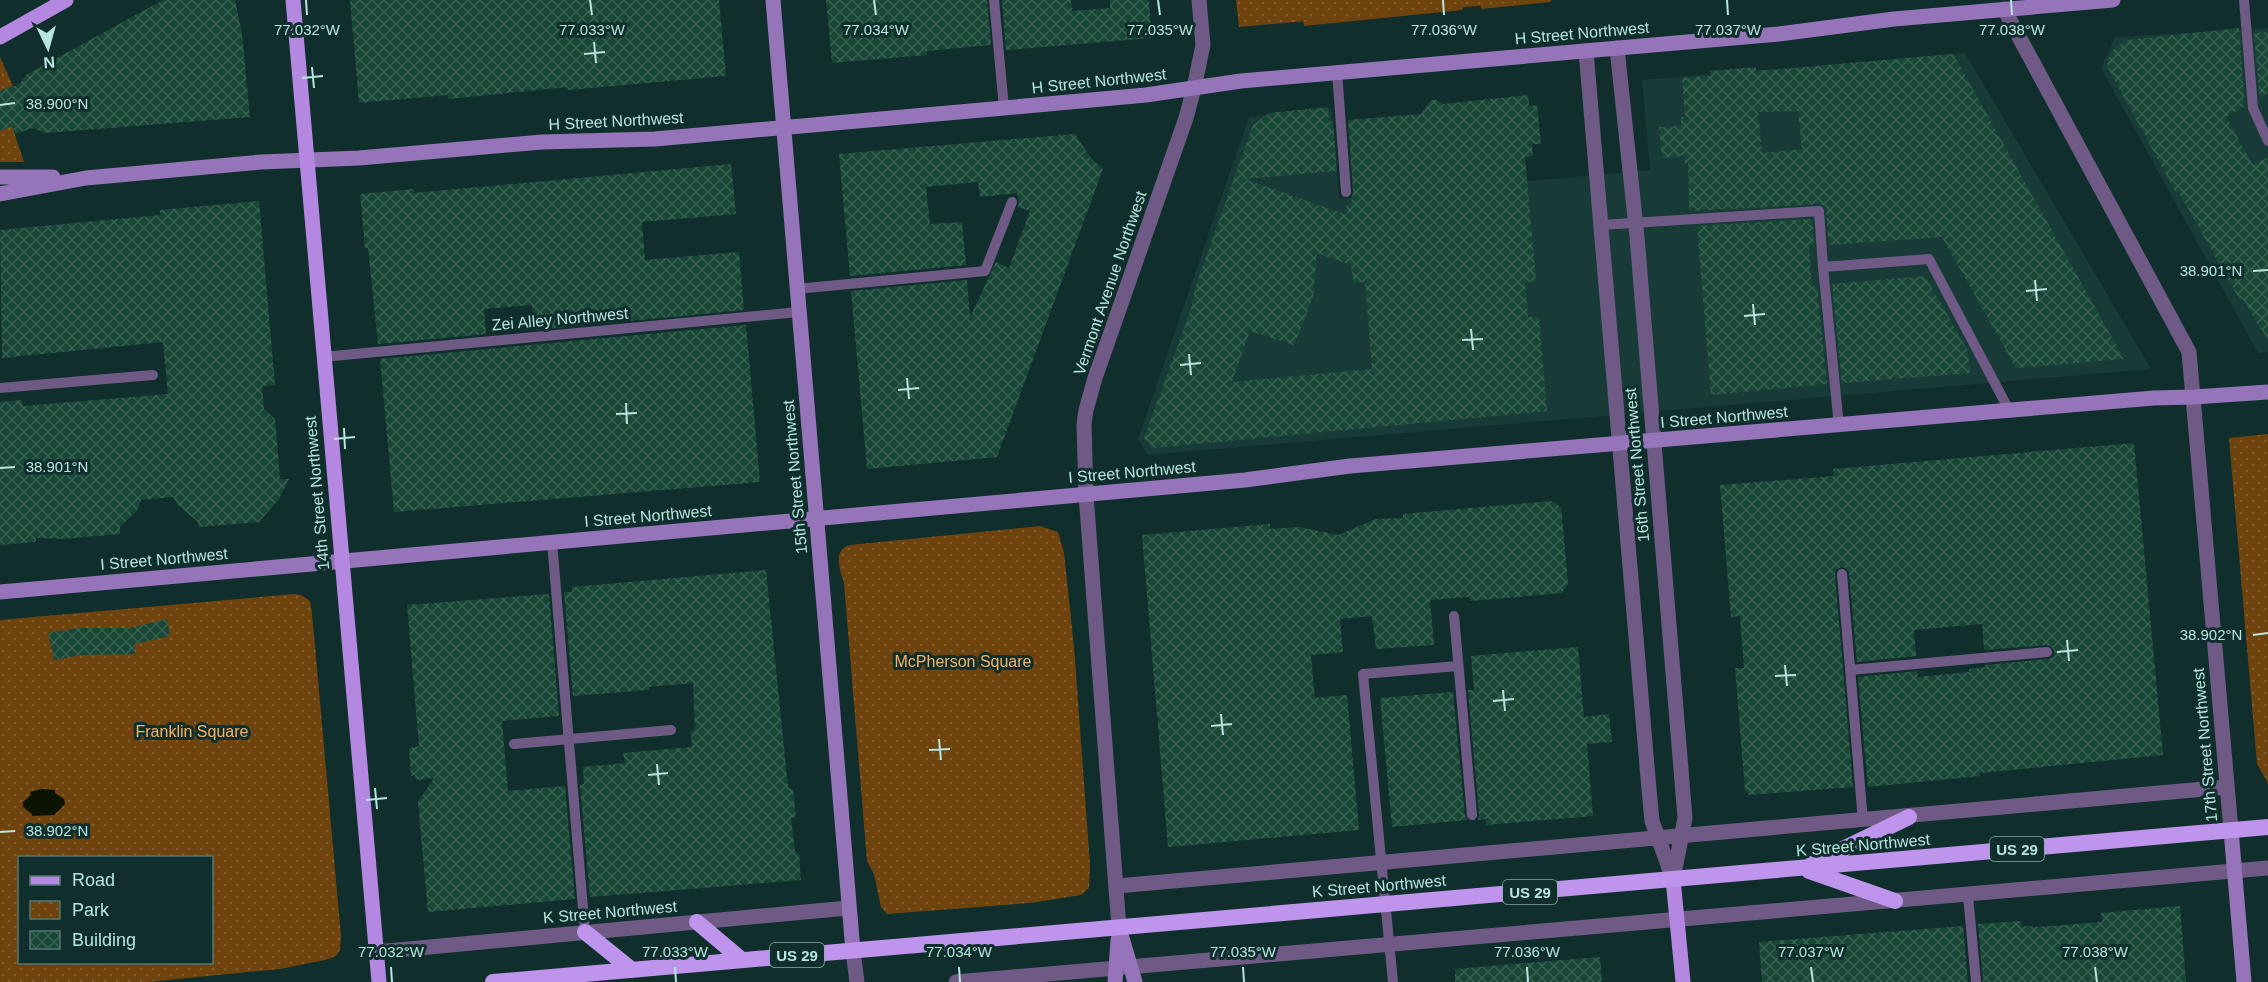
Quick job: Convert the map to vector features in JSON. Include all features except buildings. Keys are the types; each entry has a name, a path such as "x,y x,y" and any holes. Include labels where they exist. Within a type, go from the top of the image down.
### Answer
{"highway":[{"path":"1803,868 1909,817"},
{"name":"K Street Northwest","path":"493,982 2268,827"},
{"path":"1803,868 1895,901"},
{"path":"697,922 742,960"},
{"path":"585,932 632,970"}],"main road":[{"path":"0,38 66,0"},
{"name":"14th Street Northwest","path":"293,0 378,982"},
{"name":"15th Street Northwest","path":"772,0 853,951"},
{"name":"H Street Northwest","path":"0,194 86,178 261,162 359,158 542,142 655,139 1146,95 1240,81 1779,34 2002,5 2114,0"},
{"name":"H Street Northwest","path":"0,177 86,178"},
{"name":"I Street Northwest","path":"0,592 1086,495 1245,480 1350,466 2154,398 2268,392"},
{"name":"17th Street Northwest","path":"2231,830 2244,982"},
{"name":"16th Street Northwest","path":"1673,879 1683,982"},
{"path":"1119,928 1124,975"}],"street":[{"name":"Vermont Avenue Northwest","path":"1086,495 1084,424 1086,410 1095,378 1186,118 1203,45 1198,0"},
{"name":"17th Street Northwest","path":"2002,5 2019,41 2184,340 2191,362 2231,830"},
{"name":"16th Street Northwest","path":"1617,48 1635,222 1685,818 1673,879"},
{"name":"16th Street Northwest","path":"1586,51 1652,821 1673,879"},
{"path":"1086,495 1119,928"},
{"name":"K Street Northwest","path":"1117,886 2227,788"},
{"path":"956,982 1124,975 1390,944 2268,868"},
{"name":"K Street Northwest","path":"376,952 848,908"},
{"path":"853,951 856,982"}],"lane":[{"path":"994,0 1004,108"},
{"path":"2244,0 2253,108 2268,141"},
{"path":"1337,72 1346,192"},
{"path":"796,290 985,271 1012,202"},
{"path":"1601,225 1819,211 1839,426"},
{"path":"1823,267 1929,259 2009,410"},
{"name":"Zei Alley Northwest","path":"323,357 798,312"},
{"path":"0,388 153,375"},
{"path":"552,542 585,932"},
{"path":"1842,574 1863,821"},
{"path":"1454,616 1472,815"},
{"path":"1850,670 2047,652"},
{"path":"1393,982 1363,674 1458,666"},
{"path":"514,744 671,730"},
{"path":"1968,895 1976,982"}],"shaded area":[{"path":"2268,28 2268,352 2258,353 2101,68 2115,37"},
{"path":"1965,53 2151,369 1148,455 1138,439 1249,117 1331,108 1339,199 1650,170 1642,80"},
{"path":"42,789 55,790 55,793 64,799 65,804 54,815 32,816 23,807 23,802 31,795 30,792"}],"green space":[{"path":"1236,0 1545,0 1239,27"},
{"path":"1462,0 1463,10 1304,26 1303,18"},
{"path":"1480,0 1552,0 1481,9"},
{"path":"0,57 13,86 2,90 3,95 0,96"},
{"path":"12,126 24,162 0,162 0,131"},
{"path":"2268,434 2268,783 2257,764 2229,438"},
{"name":"McPherson Square","path":"1040,526 1058,532 1064,553 1074,647 1090,864 1089,888 1081,895 1030,903 887,914 881,907 874,874 867,861 844,583 839,566 839,556 844,547 850,545"},
{"name":"Franklin Square","path":"295,594 310,601 341,936 340,950 336,956 280,969 148,982 0,982 0,620"}]}
